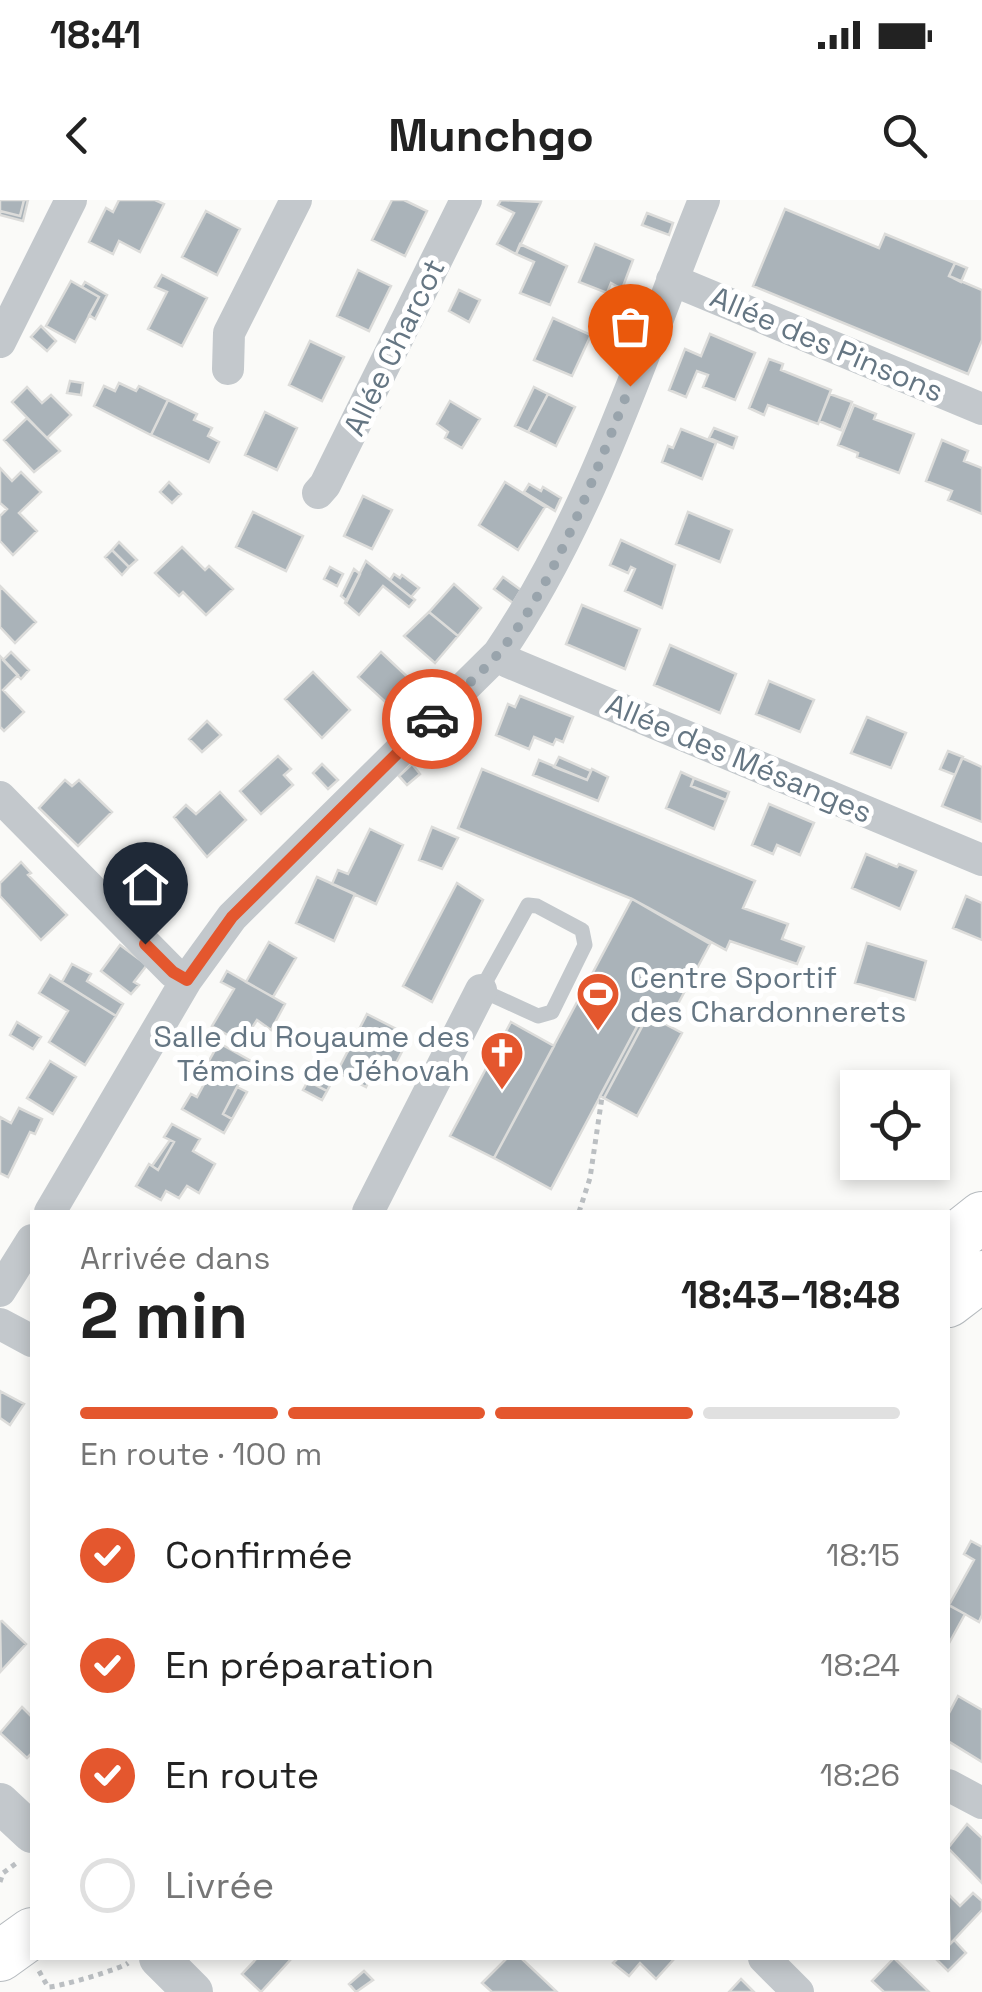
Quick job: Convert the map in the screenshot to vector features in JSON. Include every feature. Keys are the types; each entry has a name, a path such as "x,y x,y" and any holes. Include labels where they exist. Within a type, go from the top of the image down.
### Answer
{"main road":[{"path":"950,1242 982,1217"},
{"path":"950,1300 982,1276"},
{"path":"0,1920 30,1899"}],"street":[{"path":"0,342 72,200"},
{"path":"228,368 230,333 296,200"},
{"name":"Allée Charcot","path":"318,493 466,200"},
{"path":"51,1210 187,980 232,917 498,654 530,607 602,456 704,200"},
{"name":"Allée des Pinsons","path":"672,280 982,409"},
{"name":"Allée des Mésanges","path":"498,654 508,662 982,860"},
{"path":"0,797 173,972 187,980"},
{"path":"369,1210 481,990"},
{"path":"0,1291 30,1243"},
{"path":"0,1324 30,1340"},
{"path":"950,1786 982,1803"},
{"path":"0,1803 30,1831"},
{"path":"161,1960 193,1992"},
{"path":"766,1960 798,1992"}],"lane":[{"path":"528,906 536,906 582,930 585,945 547,1016 538,1016 481,990 528,906"}],"path":[{"path":"580,1210 590,1178 602,1097"},
{"path":"0,1882 3,1873 30,1853"},
{"path":"19,1957 48,1987 119,1971 132,1960"}],"building":[{"path":"0,200 24,200 20,216 0,211"},
{"path":"24,200 28,200 23,221 0,215 0,211 20,216"},
{"path":"119,200 155,200 164,204 140,252 119,241 113,254 89,242 106,208 113,212"},
{"path":"392,200 404,200 427,211 405,256 372,240"},
{"path":"501,200 541,202 516,254 497,244 514,213 498,205"},
{"path":"785,209 879,248 885,234 955,263 949,276 982,290 982,340 968,374 753,286"},
{"path":"206,211 240,229 217,275 182,257"},
{"path":"647,213 673,223 669,235 642,225"},
{"path":"520,244 567,266 550,305 520,293 534,262 516,254"},
{"path":"595,244 633,260 622,289 611,283 607,293 579,282"},
{"path":"955,263 967,268 961,282 949,276"},
{"path":"358,270 391,286 369,331 337,316"},
{"path":"162,275 207,298 182,346 148,329 167,292 155,287"},
{"path":"71,281 99,297 75,342 46,326"},
{"path":"85,282 107,295 95,319 89,315 99,297 82,287"},
{"path":"459,290 480,300 469,322 449,311"},
{"path":"613,317 633,325 628,337 608,329"},
{"path":"553,318 591,335 572,376 534,360"},
{"path":"41,326 56,341 47,351 31,337"},
{"path":"710,334 755,353 735,400 703,387 708,375 697,371 686,397 669,390 685,349 701,356"},
{"path":"310,341 344,357 322,401 289,385"},
{"path":"769,359 783,364 781,370 831,390 818,424 768,405 764,415 749,408"},
{"path":"70,381 83,383 81,395 67,393"},
{"path":"119,383 136,391 139,386 168,400 151,435 94,406 104,386 115,391"},
{"path":"27,387 42,403 51,395 71,415 47,438 12,402"},
{"path":"534,387 548,394 528,432 515,426"},
{"path":"548,394 575,407 556,446 528,432"},
{"path":"830,394 852,402 841,430 819,421"},
{"path":"168,400 197,414 194,420 212,428 208,436 219,442 209,462 151,435"},
{"path":"450,401 480,419 462,448 445,438 448,432 437,424"},
{"path":"854,405 876,414 874,419 914,434 899,473 838,445"},
{"path":"265,412 297,428 277,470 245,455"},
{"path":"27,418 60,451 34,472 4,440"},
{"path":"714,428 737,437 733,448 709,438"},
{"path":"681,429 716,443 702,479 662,462"},
{"path":"942,440 968,451 964,461 982,468 982,514 948,500 952,491 926,481"},
{"path":"0,468 12,481 21,472 41,492 19,513 37,531 13,555 0,541 0,516 7,509 0,503"},
{"path":"169,482 181,494 172,503 160,492"},
{"path":"505,482 545,507 518,550 479,525"},
{"path":"529,484 561,498 555,511 524,492"},
{"path":"363,496 392,510 372,549 344,536"},
{"path":"253,512 303,536 286,571 236,547"},
{"path":"688,512 732,530 720,562 676,544"},
{"path":"621,540 675,565 662,608 625,591 635,569 631,567 628,573 610,565"},
{"path":"119,542 137,560 129,567 112,550"},
{"path":"182,547 205,570 209,566 233,589 206,615 183,592 179,596 155,573"},
{"path":"112,550 129,567 122,575 105,557"},
{"path":"366,561 415,600 409,607 383,586 359,615 345,603"},
{"path":"330,567 343,574 337,586 324,579"},
{"path":"354,569 360,574 347,601 341,596"},
{"path":"394,574 400,578 402,575 419,588 411,597 390,580"},
{"path":"503,577 521,590 513,603 494,589"},
{"path":"454,584 481,608 458,636 429,612"},
{"path":"0,586 36,622 15,643 0,627"},
{"path":"582,605 640,629 625,669 566,644"},
{"path":"429,612 458,636 435,663 404,636"},
{"path":"670,645 736,674 720,713 654,685"},
{"path":"11,652 29,670 21,679 3,660"},
{"path":"381,652 415,684 392,708 358,677"},
{"path":"0,656 18,675 3,690 24,712 4,731 0,727"},
{"path":"313,672 350,710 322,738 285,699"},
{"path":"769,681 814,700 800,732 756,714"},
{"path":"520,696 573,717 563,742 556,739 553,745 534,737 529,749 496,735 508,704 515,707"},
{"path":"867,717 906,733 891,768 851,753"},
{"path":"207,721 221,735 202,752 189,739"},
{"path":"948,751 963,757 955,775 940,769"},
{"path":"278,756 291,769 284,775 293,785 261,814 240,791"},
{"path":"559,757 591,771 587,780 554,767"},
{"path":"962,758 982,767 982,822 942,806"},
{"path":"539,760 587,780 592,769 608,777 598,801 533,775"},
{"path":"322,764 338,780 328,789 313,773"},
{"path":"412,764 420,774 407,785 399,776"},
{"path":"482,769 755,881 743,908 788,924 782,939 804,947 797,964 730,941 726,950 632,899 458,828"},
{"path":"681,772 694,778 691,786 726,800 714,829 666,808"},
{"path":"694,778 729,792 726,800 691,786"},
{"path":"65,780 72,786 79,780 112,812 78,846 39,808"},
{"path":"220,792 246,820 207,857 174,817 186,805 196,814"},
{"path":"769,804 814,823 800,855 777,845 773,854 752,845"},
{"path":"432,827 458,838 442,869 419,860"},
{"path":"370,829 403,845 376,904 332,884 338,870 348,874"},
{"path":"866,854 916,871 900,909 852,888"},
{"path":"21,862 31,873 28,875 67,915 41,940 0,896 0,883"},
{"path":"317,877 355,894 334,941 296,923"},
{"path":"457,883 483,900 432,1002 403,986"},
{"path":"966,896 982,903 982,940 953,928"},
{"name":"Centre Sportif des Chardonnerets","path":"632,899 710,944 671,1017 649,1004 551,1189 494,1158"},
{"path":"269,942 296,958 273,997 246,982"},
{"path":"867,943 926,961 915,1000 855,983"},
{"path":"120,945 147,965 134,982 139,985 131,994 101,971"},
{"path":"72,964 91,974 87,981 123,1004 116,1016 62,982"},
{"path":"227,971 285,1004 271,1030 257,1020 242,1043 212,1026 234,989 221,982"},
{"path":"50,975 116,1016 85,1065 49,1042 68,1011 39,993"},
{"path":"649,1004 653,1006 604,1098 600,1096"},
{"path":"367,1014 410,1036 395,1065 377,1055 366,1087 337,1072"},
{"name":"Centre Sportif des Chardonnerets","path":"648,1015 682,1033 637,1116 604,1098"},
{"path":"17,1022 41,1037 33,1049 10,1035"},
{"name":"Salle du Royaume des Témoins de Jéhovah","path":"511,1022 554,1046 494,1158 450,1136"},
{"path":"332,1031 352,1042 348,1051 326,1041"},
{"path":"219,1043 251,1061 223,1114 232,1119 224,1133 182,1109 191,1094 197,1097 211,1071 205,1068"},
{"path":"50,1061 76,1077 53,1114 27,1098"},
{"path":"317,1067 335,1076 327,1091 308,1081"},
{"path":"308,1081 327,1091 322,1100 303,1090"},
{"path":"237,1087 247,1092 232,1119 223,1114"},
{"path":"19,1108 42,1119 35,1134 30,1132 8,1177 0,1173 0,1117 11,1123"},
{"path":"172,1124 200,1139 193,1151 215,1164 199,1193 187,1186 179,1198 166,1191 161,1200 136,1186 149,1164 158,1170 174,1142 164,1137"},
{"path":"170,1140 174,1142 158,1170 152,1166"},
{"path":"0,1391 24,1404 10,1425 0,1418"},
{"path":"971,1541 982,1547 979,1622 950,1606 974,1560 964,1554"},
{"path":"950,1606 965,1614 950,1641"},
{"path":"0,1622 26,1644 1,1671"},
{"path":"958,1696 982,1710 982,1762 950,1742 950,1711"},
{"path":"22,1707 30,1715 30,1755 27,1758 0,1733"},
{"path":"967,1824 982,1838 982,1883 950,1850"},
{"path":"973,1893 982,1901 982,1910 950,1944 950,1896 960,1906"},
{"path":"954,1940 966,1953 948,1971 937,1960 950,1960 950,1944"},
{"path":"255,1960 290,1960 261,1992 242,1974"},
{"path":"505,1960 523,1960 557,1992 492,1992 482,1983"},
{"path":"673,1960 656,1979 640,1963 629,1976 613,1963"},
{"path":"896,1960 929,1992 884,1992 872,1981"},
{"path":"364,1971 373,1980 356,1992 349,1984"},
{"path":"741,1979 754,1992 729,1992"}],"way so far":[{"path":"432,719 498,654 530,607 563,543 630,386"}],"place":[{"name":"Centre Sportif des Chardonnerets","path":"598,1032"},
{"name":"Salle du Royaume des Témoins de Jéhovah","path":"502,1091"}],"route":[{"path":"145,944 173,972 187,980 232,917 432,719"}]}
